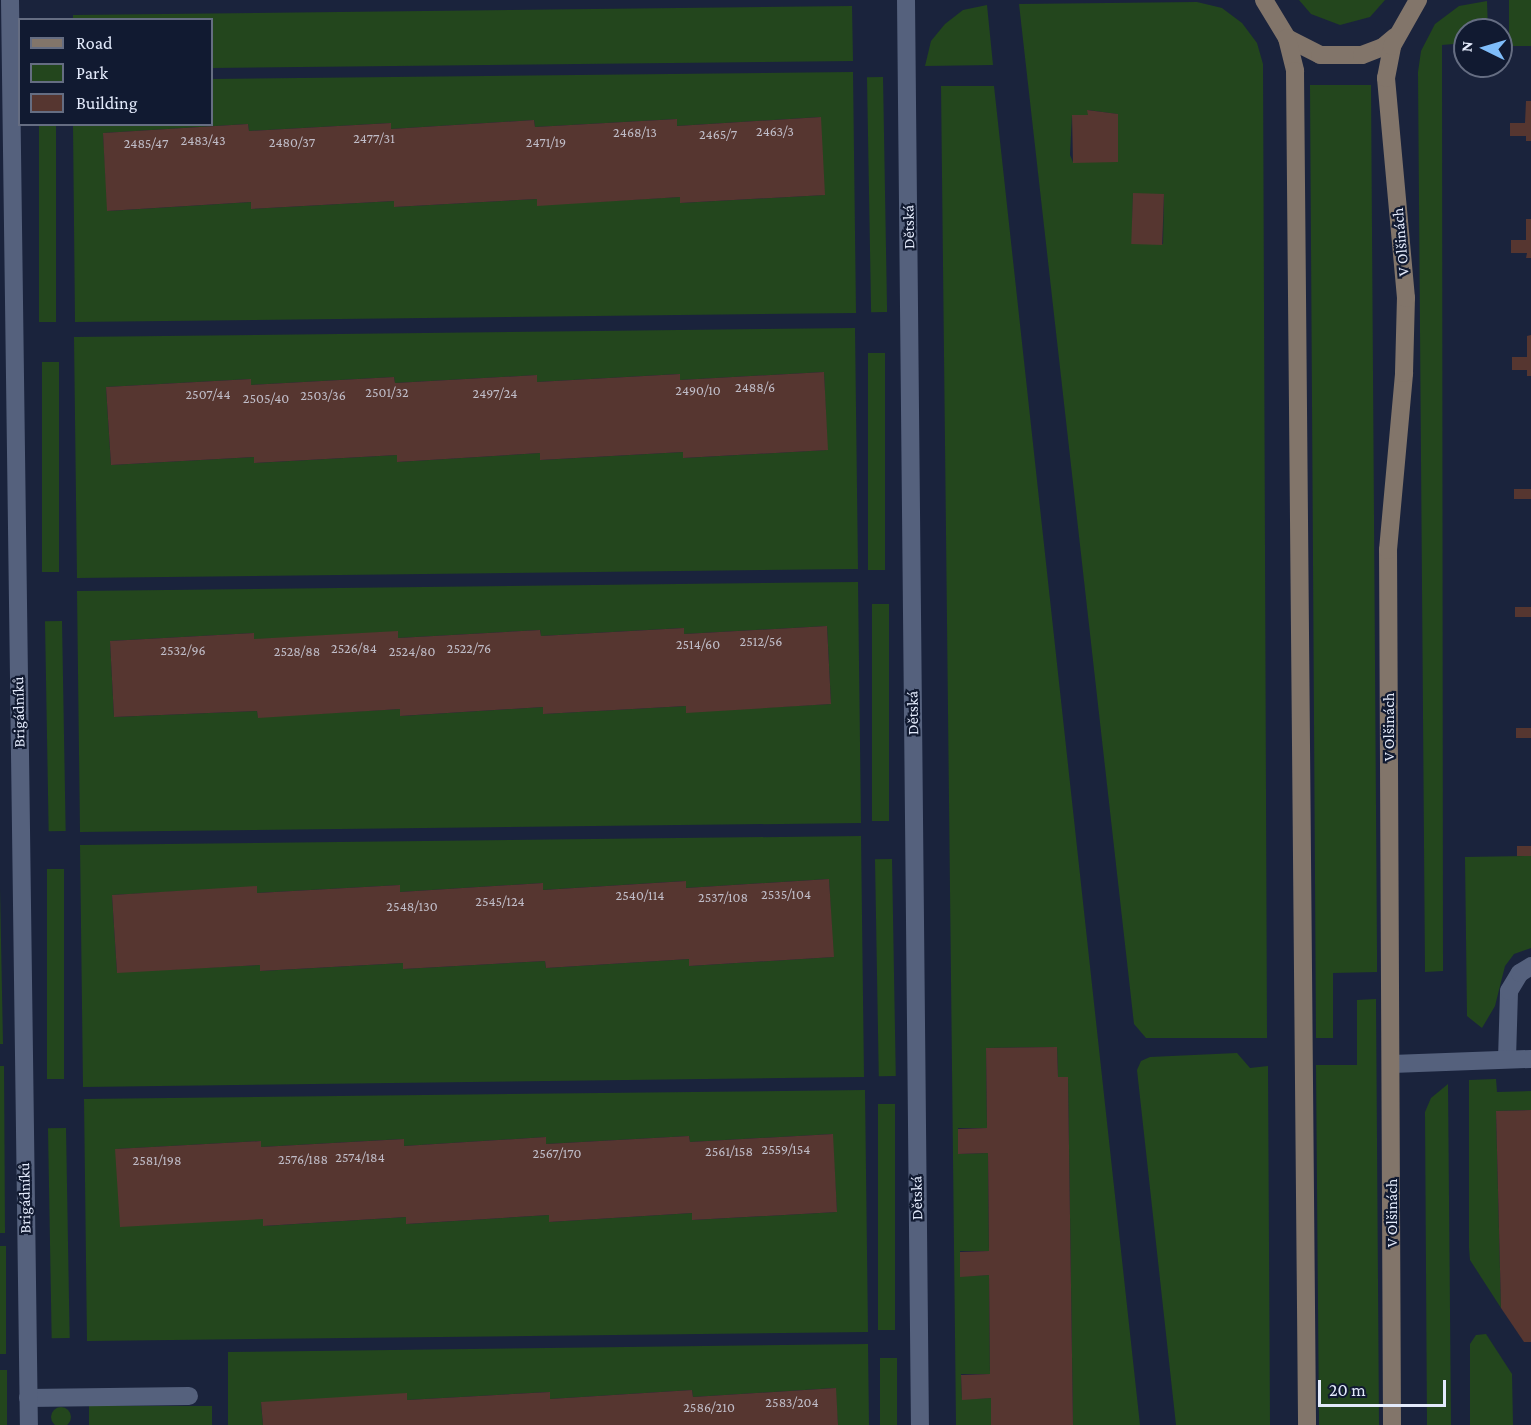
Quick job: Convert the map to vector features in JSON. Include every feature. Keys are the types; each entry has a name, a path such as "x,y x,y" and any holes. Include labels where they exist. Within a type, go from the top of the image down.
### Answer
{"main road":[{"path":"1264,0 1287,38 1295,71 1307,1425"},
{"name":"V Olšinách","path":"1392,1425 1388,550 1404,373 1406,298 1386,78 1390,53 1418,0"},
{"name":"V Olšinách","path":"1287,38 1320,55 1341,58 1383,47 1399,34"}],"street":[{"name":"Brigádníků","path":"10,0 29,1425"},
{"name":"Dětská","path":"906,0 920,1425"},
{"path":"1507,1059 1509,991 1521,973 1531,966"},
{"path":"1392,1064 1531,1059"},
{"path":"28,1398 189,1396"}],"green space":[{"path":"1299,0 1385,0 1370,17 1340,25 1311,14"},
{"path":"1509,0 1531,0 1531,46 1513,46 1513,18 1509,18"},
{"path":"1487,1 1488,18 1453,18 1453,44 1442,45 1443,971 1425,972 1418,72 1421,51 1435,24 1459,6"},
{"path":"1197,2 1222,8 1242,23 1257,43 1263,64 1267,1038 1146,1038 1134,1024 1019,4","holes":["1088,110 1117,114 1118,162 1073,162 1070,155 1072,115 1088,115","1133,194 1164,194 1163,244 1132,244"]},
{"path":"987,5 993,65 925,66 931,41 945,24 963,10"},
{"path":"852,6 853,61 213,68 213,18 73,18 73,15"},
{"path":"853,72 856,313 75,322 73,126 213,126 213,79","holes":["820,117 824,195 680,203 680,197 537,205 537,199 394,207 394,201 251,209 251,202 108,211 103,133 248,124 249,131 391,123 391,129 534,120 535,127 677,119 677,126"]},
{"path":"867,77 883,77 887,312 871,312"},
{"path":"1310,85 1371,85 1377,972 1333,973 1333,1038 1316,1038"},
{"path":"941,86 994,86 1140,1425 1073,1425 1068,1077 1058,1077 1057,1047 986,1048 987,1128 958,1128 959,1154 988,1153 989,1251 960,1251 960,1276 989,1275 990,1374 961,1374 962,1399 991,1398 991,1425 956,1425"},
{"path":"39,126 56,126 56,322 39,322"},
{"path":"855,328 858,569 77,578 74,337","holes":["824,372 827,450 684,458 683,452 541,460 540,453 397,462 397,455 255,463 254,457 111,465 106,387 251,379 251,385 394,377 395,383 537,375 537,382 679,374 680,380"]},
{"path":"868,353 885,353 885,570 868,570"},
{"path":"42,362 59,362 59,572 42,572"},
{"path":"858,582 861,823 80,832 77,591","holes":["827,626 831,704 686,712 686,706 543,714 543,707 401,716 400,709 258,717 257,711 114,717 110,641 254,633 254,639 398,638 540,630 541,636 683,628 684,634"]},
{"path":"872,604 889,604 889,821 872,821"},
{"path":"45,621 62,621 66,831 49,831"},
{"path":"861,836 864,1077 83,1087 80,845","holes":["829,879 833,957 689,966 689,959 546,968 545,961 403,969 403,963 261,971 260,965 117,972 112,895 257,887 257,893 400,885 400,892 543,883 543,890 685,881 686,888"]},
{"path":"1531,856 1531,948 1514,954 1505,966 1495,1006 1482,1028 1467,1016 1465,857"},
{"path":"875,859 892,859 896,1076 879,1076"},
{"path":"47,869 64,869 64,1079 47,1079"},
{"path":"0,888 3,1044 0,1044"},
{"path":"1376,999 1379,1425 1319,1425 1316,1065 1357,1065 1357,1000"},
{"path":"1237,1053 1250,1068 1268,1066 1270,1425 1176,1425 1137,1070 1141,1061 1150,1057"},
{"path":"0,1066 4,1066 5,1233 0,1233"},
{"path":"1496,1079 1497,1092 1531,1091 1531,1110 1496,1111 1501,1308 1470,1260 1469,1248 1469,1080"},
{"path":"1448,1084 1451,1425 1427,1425 1425,1112 1431,1098"},
{"path":"865,1090 868,1332 87,1341 84,1099","holes":["832,1134 837,1212 693,1220 692,1213 549,1222 549,1215 407,1224 406,1217 264,1226 263,1219 116,1149 260,1141 261,1147 403,1139 404,1146 546,1137 546,1144 689,1136 690,1142"]},
{"path":"878,1104 895,1104 895,1330 878,1330"},
{"path":"48,1128 66,1128 70,1338 52,1338"},
{"path":"0,1246 6,1246 6,1354 0,1354"},
{"path":"1486,1334 1512,1374 1513,1425 1470,1425 1470,1344 1476,1335"},
{"path":"868,1344 869,1425 838,1425 835,1388 693,1397 692,1390 550,1399 549,1392 407,1400 407,1394 261,1403 263,1425 228,1425 228,1352"},
{"path":"880,1358 897,1358 897,1425 880,1425"},
{"path":"0,1370 7,1370 7,1425 0,1425"},
{"path":"89,1406 212,1406 212,1425 89,1425"},
{"path":"57,1408 65,1408 70,1413 70,1421 65,1426 57,1426 52,1421 52,1413"}],"building":[{"path":"1526,101 1531,101 1531,141 1526,141 1526,136 1510,136 1510,123 1525,123"},
{"path":"1087,110 1118,114 1118,162 1073,163 1072,115 1088,115"},
{"path":"821,117 825,195 680,203 680,197 537,206 537,199 394,207 394,201 251,209 251,202 107,211 103,133 248,124 249,131 391,123 391,129 534,120 535,127 677,119 677,126"},
{"path":"1133,193 1164,194 1162,245 1131,244"},
{"path":"1526,219 1531,219 1531,258 1526,258 1527,253 1511,253 1511,240 1526,240"},
{"path":"1531,335 1531,376 1527,376 1527,370 1512,370 1512,357 1527,357 1527,336"},
{"path":"824,372 828,450 683,458 683,452 540,460 540,453 397,462 397,455 254,463 254,457 111,465 106,387 251,379 251,385 394,377 395,383 537,375 537,382 680,374 680,380"},
{"path":"1514,489 1531,489 1531,499 1514,499"},
{"path":"1515,607 1531,607 1531,617 1515,617"},
{"path":"827,626 831,704 686,713 686,706 543,714 543,707 400,716 400,709 258,718 257,711 114,717 110,641 254,633 254,639 398,631 398,638 540,630 541,636 684,628 684,634"},
{"path":"1516,728 1531,728 1531,738 1516,738"},
{"path":"1517,846 1531,846 1531,856 1517,856"},
{"path":"829,879 834,957 689,966 689,959 546,968 545,961 403,969 403,963 260,971 260,965 117,973 112,895 257,886 257,893 400,885 400,892 543,883 543,890 686,881 686,888"},
{"path":"1057,1047 1058,1077 1068,1077 1073,1425 991,1425 991,1398 962,1400 961,1375 990,1374 989,1275 960,1277 960,1252 989,1251 988,1153 958,1154 958,1129 987,1128 986,1048"},
{"path":"1531,1110 1531,1342 1524,1342 1501,1308 1496,1111"},
{"path":"833,1134 837,1212 692,1220 692,1213 549,1222 549,1215 406,1224 406,1217 263,1226 263,1219 120,1227 115,1149 261,1141 261,1147 404,1139 404,1146 546,1137 546,1144 689,1136 690,1142"},
{"path":"836,1388 838,1425 263,1425 261,1402 407,1393 407,1400 550,1392 550,1399 692,1390 693,1397"}]}
